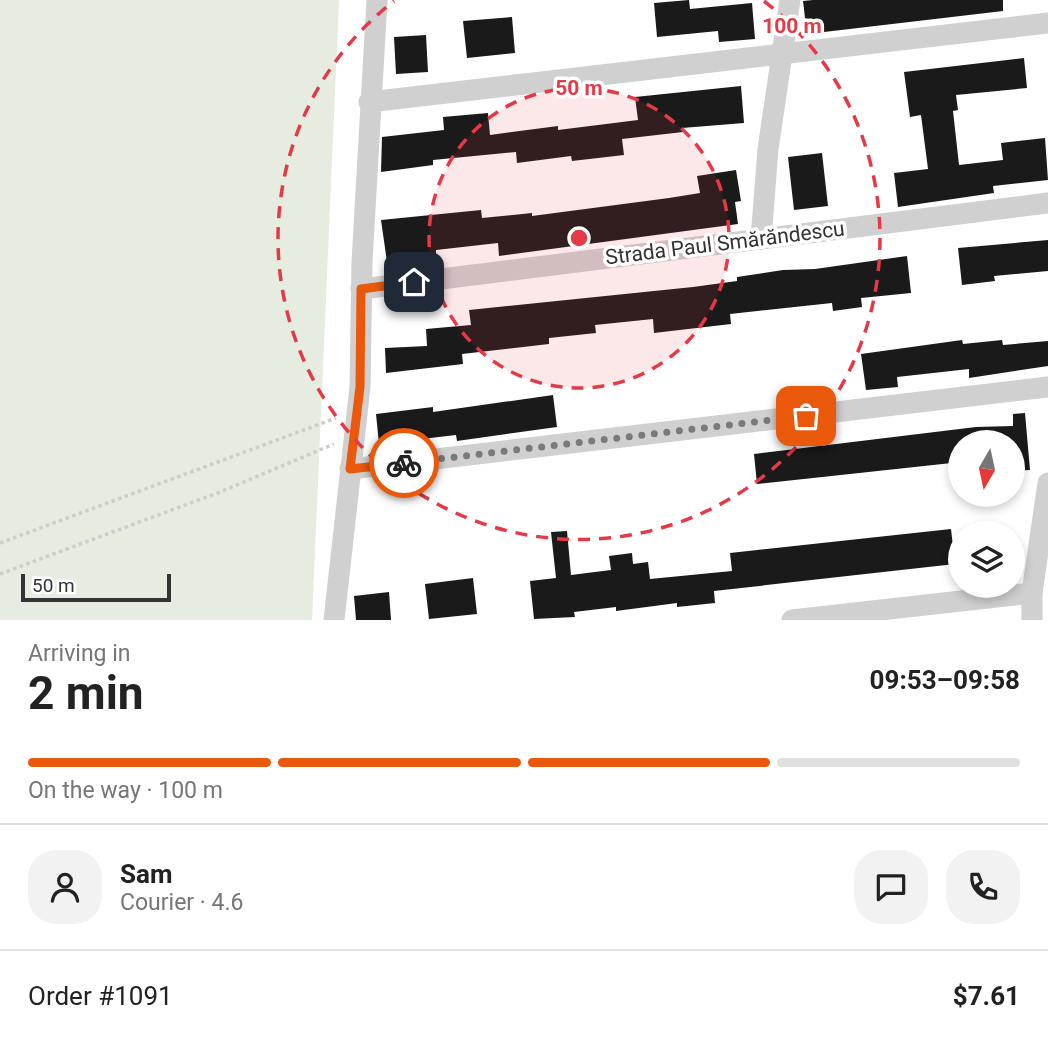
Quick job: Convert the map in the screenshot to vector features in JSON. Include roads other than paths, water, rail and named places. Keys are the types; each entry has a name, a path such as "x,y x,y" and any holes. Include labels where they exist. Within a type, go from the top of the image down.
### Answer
{"street":[{"path":"334,620 355,411 360,387 369,102 377,0"},
{"path":"761,239 768,149 790,0"},
{"path":"369,102 1048,23"},
{"name":"Strada Paul Smărăndescu","path":"361,289 1048,203"},
{"path":"350,469 1048,387"},
{"path":"1032,620 1032,593 1048,483"},
{"path":"792,620 1032,593"}]}
